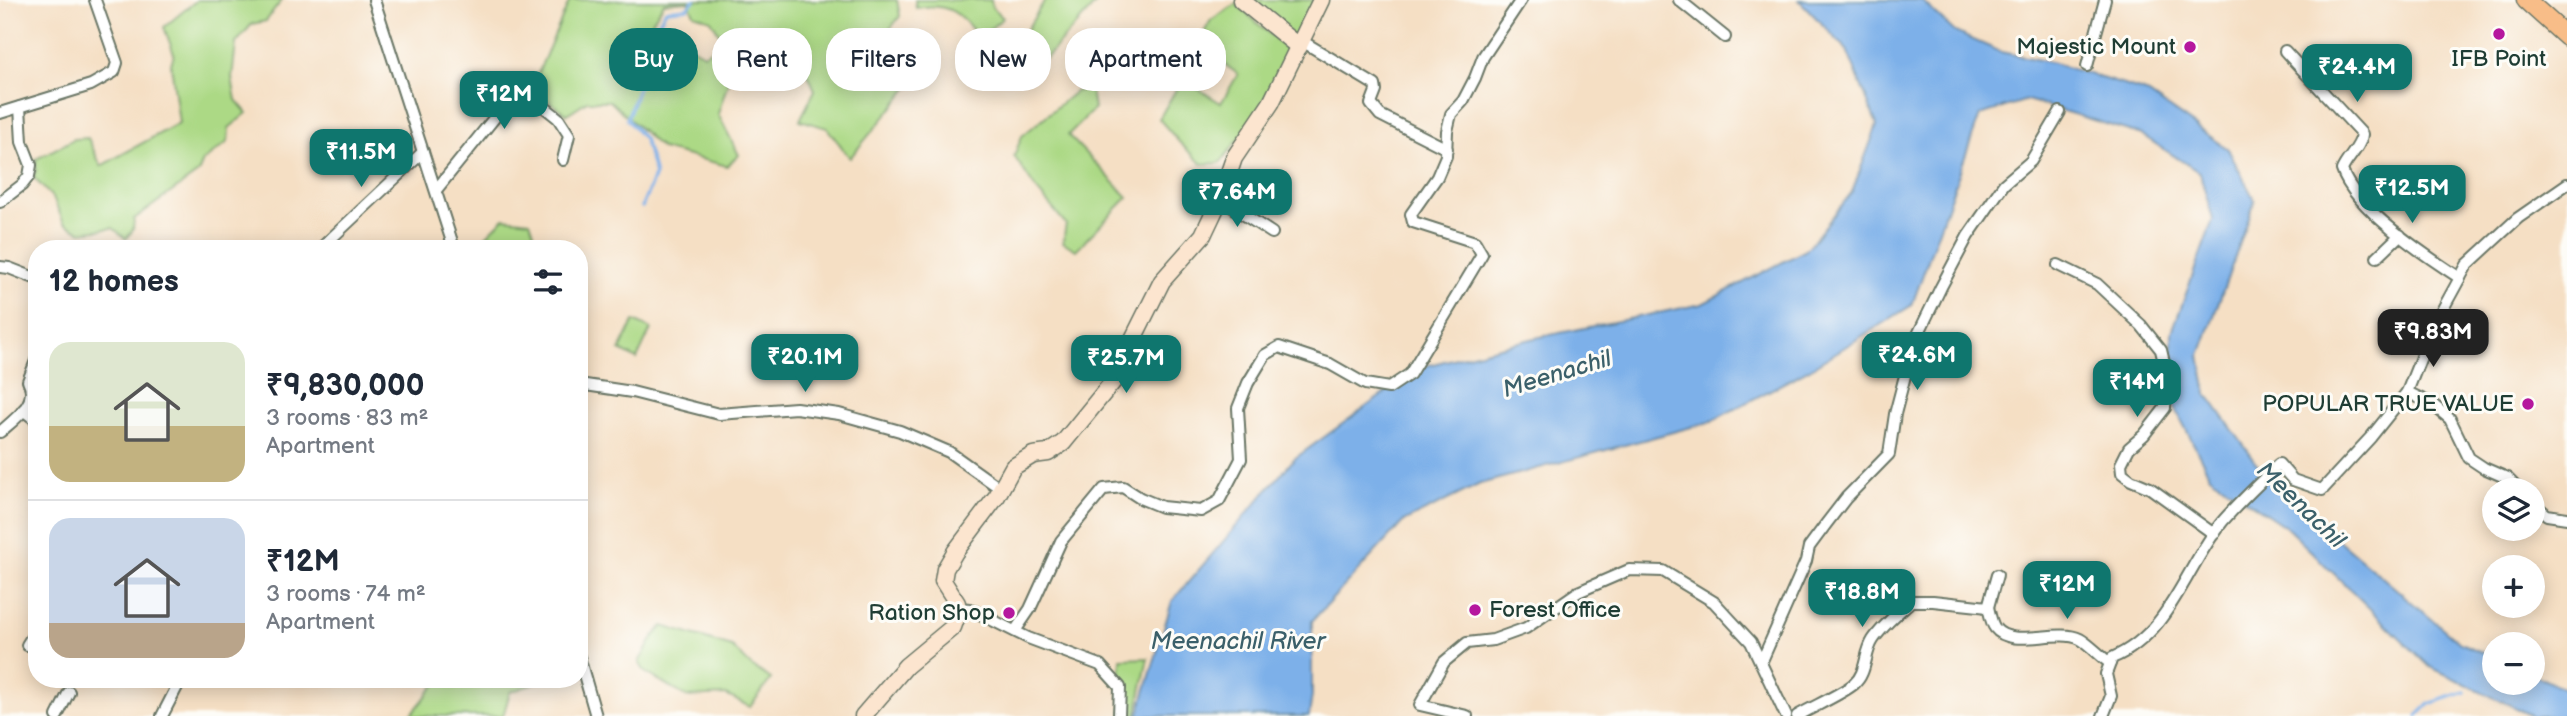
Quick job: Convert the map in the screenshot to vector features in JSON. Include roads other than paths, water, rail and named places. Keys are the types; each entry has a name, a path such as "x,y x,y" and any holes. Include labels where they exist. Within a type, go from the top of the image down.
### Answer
{"main road":[{"path":"1241,0 1300,44"},
{"path":"863,716 906,666 953,627 958,608 943,581 945,569 1002,489 1013,467 1033,454 1048,453 1063,443 1124,368 1132,341 1162,281 1203,235 1220,199 1234,158 1271,103 1321,0"},
{"path":"2526,0 2567,37"}],"street":[{"path":"0,113 91,85 114,72 117,63 95,0"},
{"path":"374,0 452,240"},
{"path":"1016,631 1030,609 1061,541 1104,489 1123,487 1162,507 1201,511 1219,500 1241,459 1238,408 1248,383 1265,355 1279,348 1330,364 1365,384 1390,388 1410,374 1482,254 1475,242 1413,222 1412,214 1437,177 1446,156 1451,114 1463,101 1483,57 1521,0"},
{"path":"1679,0 1725,37"},
{"path":"2087,66 2105,0"},
{"path":"1300,44 1375,85 1376,91 1371,104 1380,116 1447,149"},
{"path":"2285,51 2361,134 2360,144 2344,164 2344,177 2367,205 2417,250 2460,278"},
{"path":"436,190 508,102 522,89 558,118 569,135 563,160"},
{"path":"0,202 29,176 31,165 22,142 20,107"},
{"path":"1761,663 1806,561 1809,547 1846,498 1889,454 1895,414 1913,345 1968,236 2004,184 2031,161 2060,112"},
{"path":"330,240 423,152"},
{"path":"2104,716 2111,696 2106,674 2112,658 2131,651 2161,620 2214,534 2231,513 2278,464 2293,480 2322,490 2371,437 2407,392 2433,327 2467,265 2518,218 2567,184"},
{"path":"1220,199 1272,233"},
{"path":"2377,257 2400,235"},
{"path":"2059,265 2097,284 2141,325 2161,350 2167,375 2165,408 2144,435 2129,448 2121,464 2122,473 2150,488 2214,534"},
{"path":"0,268 9,268 28,275"},
{"path":"588,385 632,392 719,414 796,408 839,414 900,430 948,452 1002,489"},
{"path":"2407,392 2432,404 2450,419 2469,458 2507,478"},
{"path":"0,432 28,404"},
{"path":"23,410 28,414"},
{"path":"2545,513 2567,518"},
{"path":"1467,716 1420,705 1444,662 1467,643 1493,640 1526,628 1578,592 1629,570 1663,571 1714,602 1751,642 1786,716"},
{"path":"1997,575 1988,607 1994,627 2004,636 2058,635 2081,639 2110,663"},
{"path":"1797,716 1854,684 1863,672 1866,655 1874,640 1911,601 1988,607"},
{"path":"958,608 970,609 1100,666 1120,687 1119,716"},
{"path":"162,716 176,688"},
{"path":"588,688 596,716"},
{"path":"57,716 69,692"}],"water":[{"name":"Meenachil River","path":"1799,0 1921,0 1955,32 2001,52 2050,62 2146,92 2228,149 2255,201 2200,355 2207,394 2271,483 2460,643 2482,652 2482,692 2430,667 2286,527 2210,476 2171,400 2172,332 2213,220 2200,173 2142,135 2027,100 1980,115 1912,305 1808,370 1710,422 1480,484 1403,522 1312,621 1312,695 1309,716 1138,716 1172,601 1294,459 1421,367 1535,338 1702,304 1806,250 1852,192 1877,125 1847,50"},
{"name":"Meenachil River","path":"2545,680 2567,690 2567,716 2533,716 2489,695 2545,695"}],"waterway":[{"path":"642,207 655,174 644,139 627,119 653,46 653,32 666,10 687,8 694,0"},
{"path":"2417,716 2429,704 2465,692"}],"place":[{"name":"IFB Point","path":"2499,34"},
{"name":"Majestic Mount","path":"2190,47"},
{"name":"POPULAR TRUE VALUE","path":"2528,404"},
{"name":"Forest Office","path":"1475,610"},
{"name":"Ration Shop","path":"1009,613"}],"water label":[{"name":"Meenachil","path":"1557,374"},
{"name":"Meenachil","path":"2301,505"}]}
